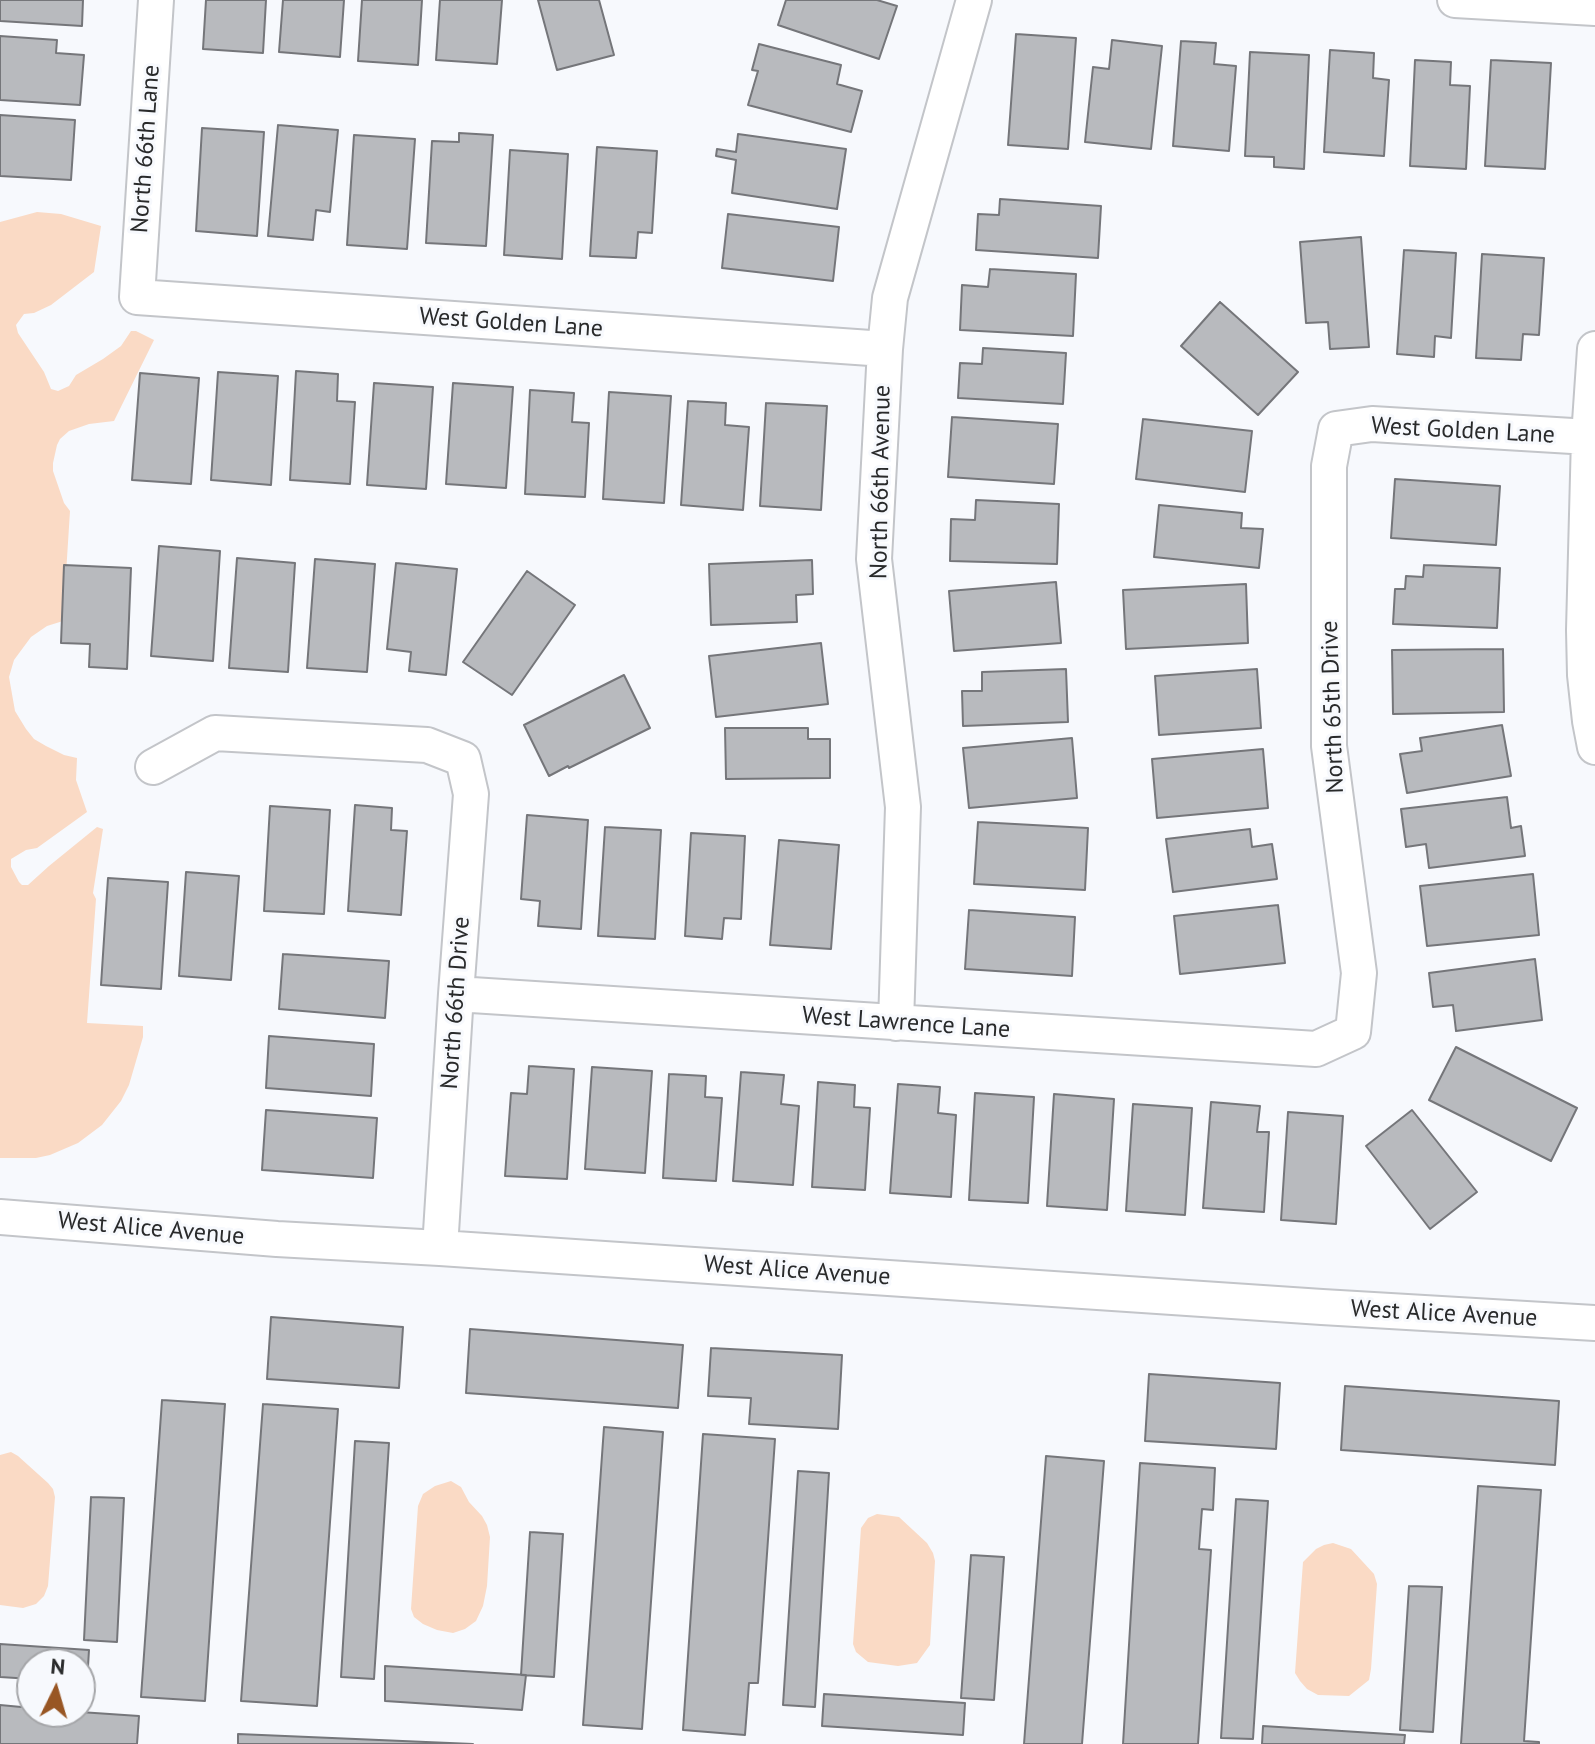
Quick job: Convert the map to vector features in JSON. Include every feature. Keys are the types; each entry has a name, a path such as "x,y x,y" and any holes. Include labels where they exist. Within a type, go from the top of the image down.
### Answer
{"street":[{"name":"North 66th Lane","path":"137,297 156,0"},
{"name":"North 66th Avenue","path":"896,1023 903,807 874,559 885,349 890,298 974,0"},
{"path":"1455,0 1595,8"},
{"name":"West Golden Lane","path":"137,297 885,349"},
{"path":"1593,730 1585,675 1584,630 1589,437 1595,349"},
{"name":"West Golden Lane","path":"1336,429 1372,424 1589,437"},
{"name":"North 65th Drive","path":"1336,429 1329,466 1329,746 1359,973 1353,1032"},
{"name":"North 66th Drive","path":"153,767 215,733 427,745 463,759 471,794 440,1248"},
{"name":"West Lawrence Lane","path":"456,994 1316,1049 1353,1032"},
{"name":"West Alice Avenue","path":"0,1217 277,1239 1595,1323"}],"shaded area":[{"path":"37,212 61,214 101,226 94,272 51,305 24,314 16,325 51,389 58,391 69,386 76,375 121,346 131,331 154,340 114,421 89,424 69,431 57,445 53,471 70,511 63,621 47,626 31,637 14,660 9,677 15,711 34,739 64,755 77,758 76,780 87,812 37,848 26,850 11,859 11,867 19,882 28,885 97,827 103,829 93,893 96,899 87,1023 143,1026 143,1037 129,1085 102,1125 78,1143 50,1155 0,1158 0,222"},
{"path":"11,1452 48,1483 55,1497 48,1586 36,1604 23,1608 0,1605 0,1455"},
{"path":"451,1481 461,1487 482,1516 490,1537 483,1606 476,1621 453,1633 423,1624 414,1617 411,1609 418,1506 423,1494"},
{"path":"877,1514 899,1517 927,1543 933,1553 930,1645 917,1663 898,1666 868,1662 856,1652 853,1644 861,1528 868,1518"},
{"path":"1333,1543 1351,1549 1374,1574 1377,1584 1369,1680 1349,1696 1318,1695 1307,1689 1295,1673 1303,1562 1316,1549"}],"building":[{"path":"0,0 83,0 82,26 0,21"},
{"path":"206,0 266,0 263,53 203,49"},
{"path":"283,0 344,0 340,57 279,52"},
{"path":"362,0 422,0 418,65 358,61"},
{"path":"440,0 502,0 497,64 436,60"},
{"path":"538,0 599,0 614,55 557,70"},
{"path":"786,0 877,0 897,6 879,59 778,25"},
{"path":"1016,34 1076,38 1068,149 1008,145"},
{"path":"0,36 57,40 56,53 84,55 80,105 0,100"},
{"path":"1112,40 1162,46 1151,149 1085,142 1093,67 1109,69"},
{"path":"1181,41 1216,43 1214,64 1236,66 1229,151 1173,146"},
{"path":"759,44 841,65 837,84 862,91 851,132 748,105 758,71 752,70"},
{"path":"1330,50 1374,53 1373,78 1389,80 1384,156 1324,152"},
{"path":"1250,52 1309,55 1304,169 1274,167 1274,157 1245,156"},
{"path":"1415,60 1451,62 1450,85 1470,86 1466,169 1410,166"},
{"path":"1491,60 1551,63 1545,169 1485,166"},
{"path":"0,115 75,120 71,180 0,176"},
{"path":"278,125 338,130 330,212 316,210 313,240 268,236"},
{"path":"202,128 264,132 257,236 196,231"},
{"path":"459,133 493,135 486,246 426,243 432,141 459,142"},
{"path":"738,134 846,149 837,209 732,193 736,160 716,156 717,149 736,152"},
{"path":"354,135 415,139 407,249 347,245"},
{"path":"597,147 657,151 652,233 638,232 636,258 590,256"},
{"path":"510,150 568,154 562,259 504,255"},
{"path":"1000,199 1101,206 1098,258 976,250 978,214 999,215"},
{"path":"728,214 839,227 833,281 722,268"},
{"path":"1361,237 1369,347 1330,349 1328,322 1306,323 1300,242"},
{"path":"1404,250 1456,253 1451,338 1435,336 1434,357 1397,354"},
{"path":"1482,254 1544,258 1539,335 1523,334 1521,360 1476,358"},
{"path":"990,269 1076,274 1073,336 960,330 962,285 988,287"},
{"path":"1220,302 1298,372 1258,415 1181,346"},
{"path":"983,348 1066,353 1063,404 958,398 960,363 982,364"},
{"path":"296,371 338,374 337,401 355,402 350,484 290,480"},
{"path":"218,372 278,376 271,485 211,480"},
{"path":"140,373 199,378 191,484 132,480"},
{"path":"374,383 433,387 426,489 367,485"},
{"path":"453,383 513,387 506,488 446,484"},
{"path":"530,390 574,393 572,422 589,423 585,497 525,494"},
{"path":"609,392 671,396 664,503 603,499"},
{"path":"688,401 726,403 725,425 749,427 743,510 681,505"},
{"path":"766,403 827,406 821,510 760,506"},
{"path":"952,417 1058,424 1054,484 948,477"},
{"path":"1143,419 1252,431 1245,492 1136,479"},
{"path":"1395,479 1500,486 1496,545 1391,538"},
{"path":"976,500 1059,504 1057,564 950,561 951,519 975,520"},
{"path":"1159,505 1242,513 1241,528 1263,529 1259,568 1154,557"},
{"path":"159,546 220,551 213,661 151,656"},
{"path":"237,558 295,563 288,672 229,668"},
{"path":"315,559 375,564 367,672 307,668"},
{"path":"812,560 813,594 796,595 797,622 711,625 709,564"},
{"path":"396,563 457,569 446,675 409,671 411,652 387,649"},
{"path":"64,565 131,568 127,669 89,667 90,644 61,643"},
{"path":"1424,565 1500,568 1497,628 1393,624 1395,589 1405,589 1406,576 1423,577"},
{"path":"527,571 575,605 512,695 463,662"},
{"path":"1056,582 1061,643 954,651 949,591"},
{"path":"1246,584 1248,643 1126,649 1123,590"},
{"path":"821,643 828,704 716,717 709,656"},
{"path":"1503,649 1504,712 1393,714 1392,650"},
{"path":"1066,669 1068,722 963,726 962,691 982,691 982,672"},
{"path":"1257,669 1261,728 1159,735 1155,676"},
{"path":"624,675 650,728 549,776 524,725"},
{"path":"1502,725 1511,776 1407,793 1400,754 1422,751 1420,738"},
{"path":"725,728 808,728 808,739 830,739 830,778 726,779"},
{"path":"1072,738 1077,798 969,808 963,748"},
{"path":"1263,749 1268,808 1157,818 1152,759"},
{"path":"1507,797 1511,828 1521,826 1525,856 1429,868 1426,844 1406,847 1401,809"},
{"path":"355,805 392,808 391,830 407,831 401,915 348,911"},
{"path":"270,806 330,810 324,914 264,911"},
{"path":"527,815 588,820 581,929 538,926 540,901 521,899"},
{"path":"978,822 1088,828 1085,890 974,884"},
{"path":"605,827 661,830 655,939 598,936"},
{"path":"1250,829 1252,847 1272,844 1277,879 1173,892 1166,839"},
{"path":"691,833 745,836 741,919 724,918 722,939 685,936"},
{"path":"779,840 839,845 831,949 770,945"},
{"path":"186,872 239,876 231,980 179,976"},
{"path":"1533,874 1539,935 1427,946 1420,886"},
{"path":"108,878 168,882 161,989 101,985"},
{"path":"1278,905 1285,963 1180,974 1174,916"},
{"path":"969,910 1075,917 1072,976 965,969"},
{"path":"283,954 389,961 385,1018 279,1009"},
{"path":"1535,959 1542,1020 1456,1031 1453,1005 1433,1007 1429,973"},
{"path":"269,1036 374,1044 371,1096 266,1088"},
{"path":"1456,1047 1577,1108 1551,1161 1429,1100"},
{"path":"529,1066 574,1069 567,1179 505,1176 511,1093 527,1094"},
{"path":"592,1067 652,1071 645,1173 585,1169"},
{"path":"741,1072 784,1075 781,1104 799,1106 793,1185 733,1181"},
{"path":"669,1074 706,1076 705,1097 722,1098 716,1181 663,1178"},
{"path":"818,1082 855,1085 854,1107 870,1108 865,1190 812,1187"},
{"path":"898,1084 940,1087 938,1113 956,1115 951,1197 890,1193"},
{"path":"975,1093 1034,1097 1028,1203 969,1200"},
{"path":"1054,1094 1114,1099 1107,1210 1047,1206"},
{"path":"1211,1102 1260,1106 1257,1132 1269,1132 1264,1212 1203,1208"},
{"path":"1133,1104 1192,1108 1185,1215 1126,1211"},
{"path":"266,1110 377,1118 373,1178 262,1170"},
{"path":"1412,1110 1477,1192 1430,1229 1366,1146"},
{"path":"1288,1112 1343,1116 1336,1224 1281,1220"},
{"path":"271,1317 403,1327 399,1388 267,1379"},
{"path":"470,1329 683,1345 678,1408 466,1393"},
{"path":"711,1348 842,1355 838,1429 749,1424 751,1398 708,1396"},
{"path":"1149,1374 1280,1383 1276,1449 1145,1441"},
{"path":"1345,1386 1559,1401 1555,1465 1341,1450"},
{"path":"162,1400 225,1404 205,1701 141,1697"},
{"path":"263,1404 338,1409 317,1706 241,1701"},
{"path":"604,1427 663,1432 642,1729 583,1725"},
{"path":"703,1434 775,1439 758,1683 749,1683 745,1735 683,1730"},
{"path":"355,1441 389,1443 374,1679 341,1677"},
{"path":"1046,1456 1104,1461 1082,1744 1024,1744"},
{"path":"1140,1463 1215,1468 1213,1510 1202,1509 1199,1549 1211,1550 1198,1744 1123,1744"},
{"path":"798,1471 829,1473 815,1707 783,1705"},
{"path":"1478,1486 1541,1490 1524,1741 1539,1744 1461,1744"},
{"path":"91,1497 124,1498 117,1642 84,1640"},
{"path":"1236,1499 1268,1501 1253,1739 1221,1738"},
{"path":"530,1532 563,1534 554,1677 521,1675"},
{"path":"971,1555 1004,1557 994,1700 961,1698"},
{"path":"1409,1586 1442,1587 1433,1732 1400,1730"},
{"path":"0,1644 59,1648 16,1648 16,1678 0,1677"},
{"path":"385,1666 526,1675 522,1710 385,1701"},
{"path":"824,1694 965,1703 963,1735 822,1726"},
{"path":"0,1705 16,1706 16,1728 96,1728 96,1713 139,1716 137,1744 0,1744"},
{"path":"1263,1726 1405,1735 1404,1744 1262,1744"},
{"path":"238,1734 473,1744 238,1744"}]}
